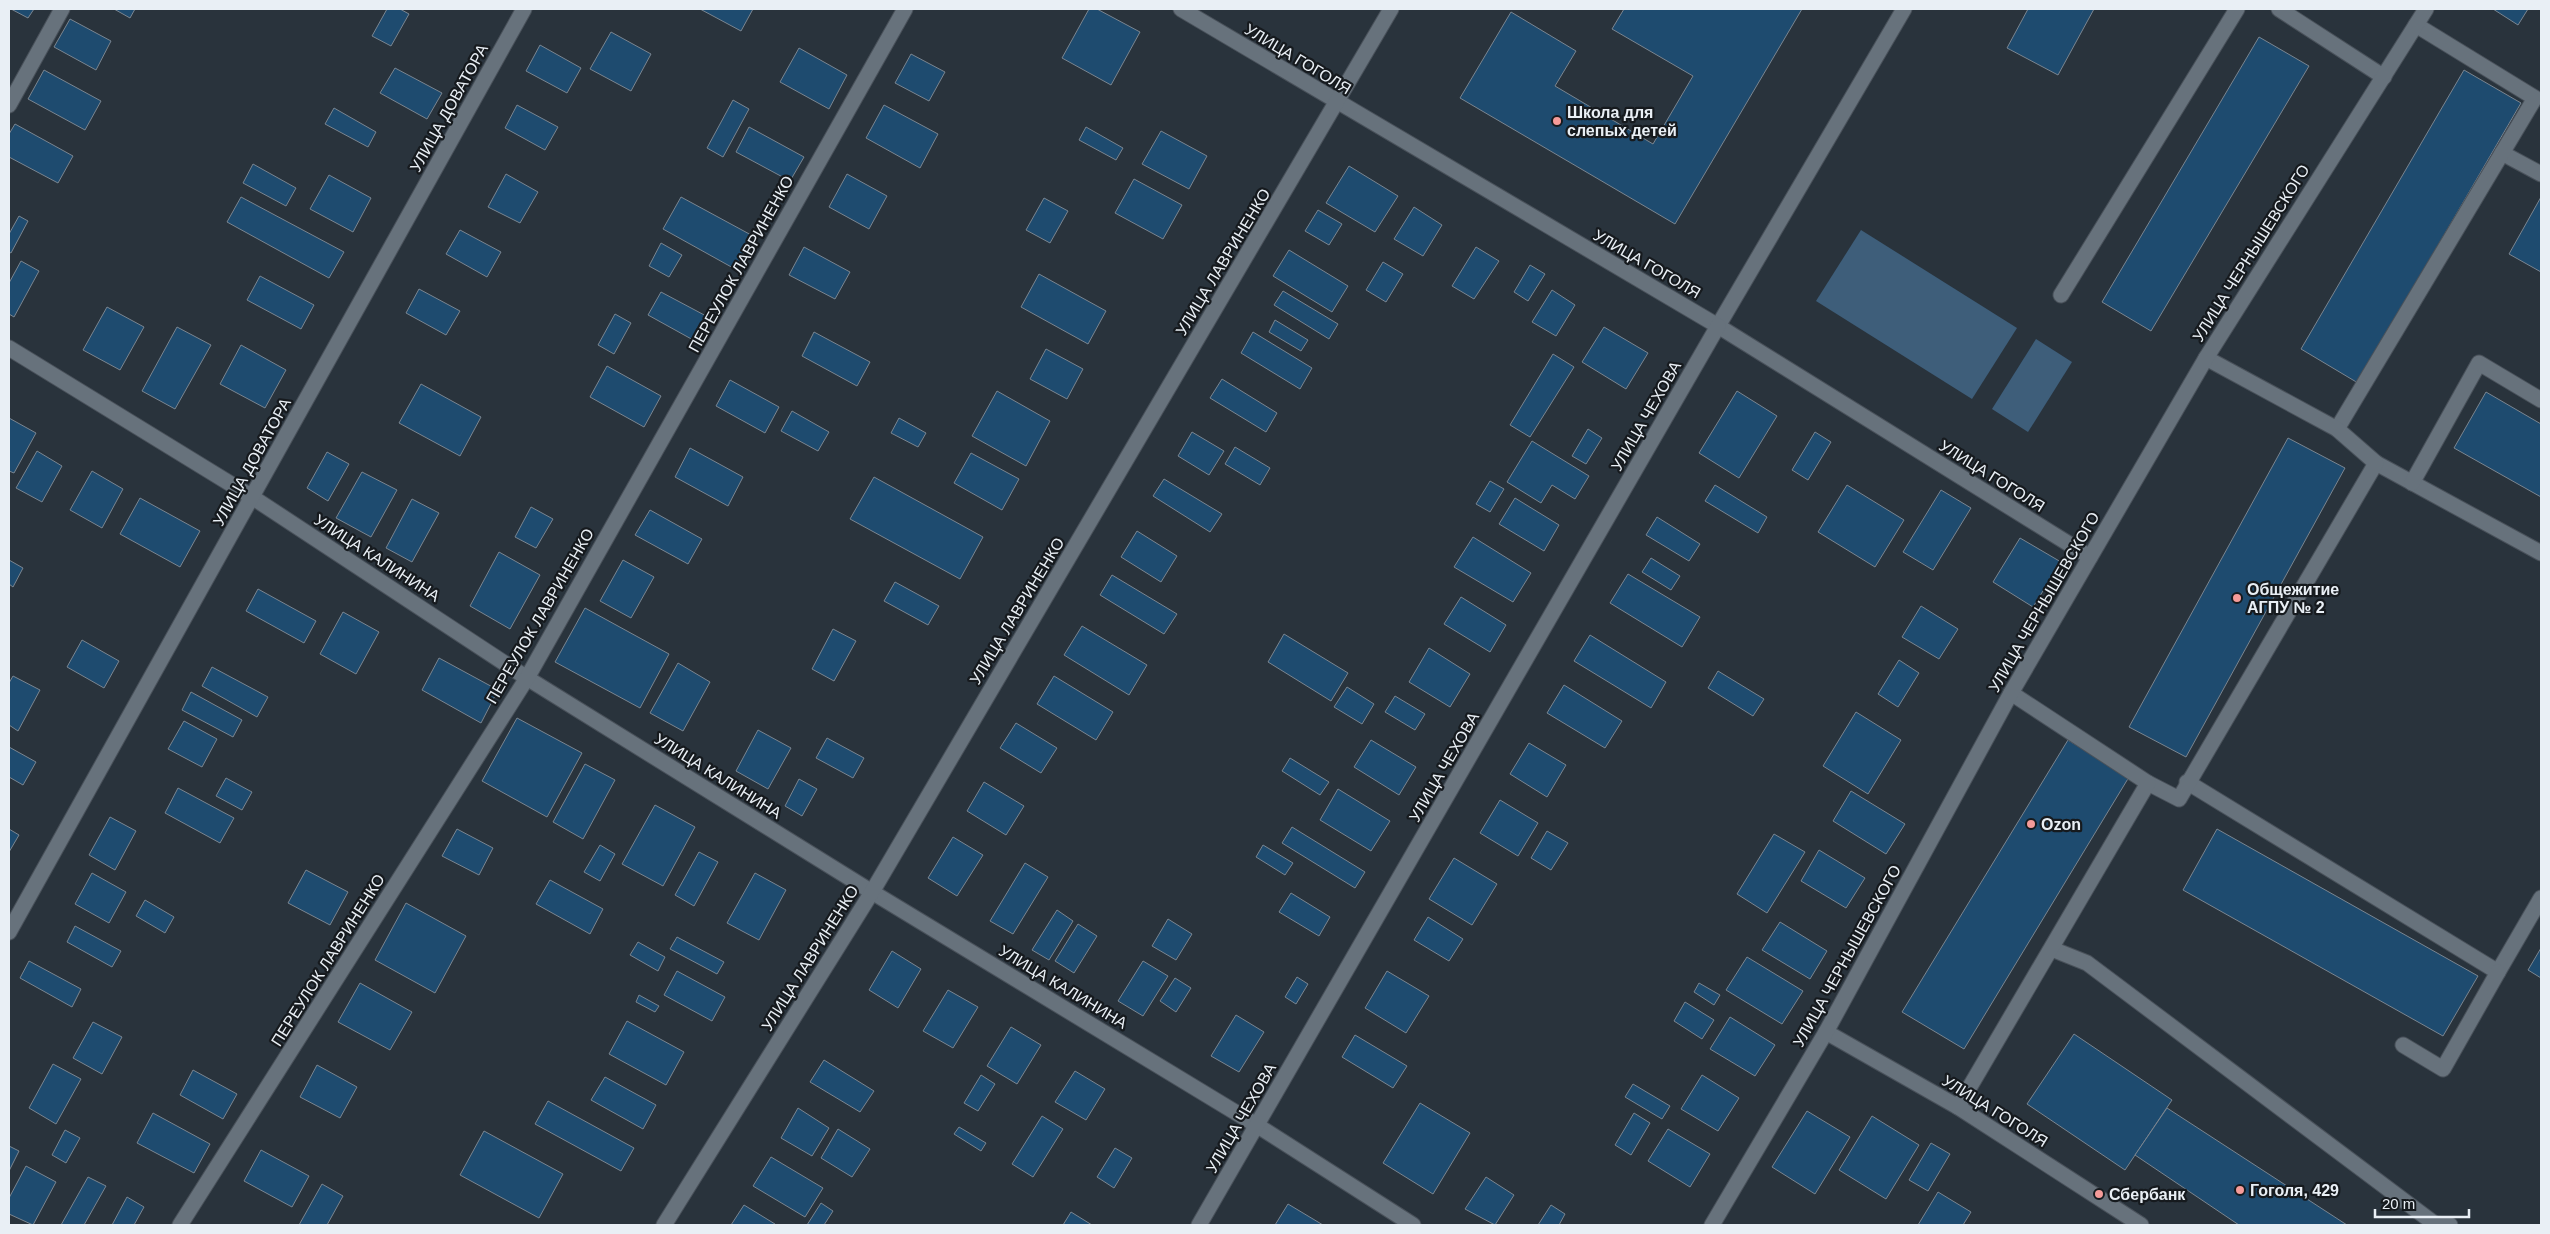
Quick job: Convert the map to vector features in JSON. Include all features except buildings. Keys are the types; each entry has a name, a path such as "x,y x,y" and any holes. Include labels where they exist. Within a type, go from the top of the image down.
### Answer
{"street":[{"path":"9,105 62,9"},
{"name":"УЛИЦА ДОВАТОРА","path":"9,932 524,9"},
{"name":"ПЕРЕУЛОК ЛАВРИНЕНКО","path":"180,1225 527,678 905,9"},
{"name":"УЛИЦА ГОГОЛЯ","path":"1181,9 1718,326 2090,557"},
{"name":"УЛИЦА ЛАВРИНЕНКО","path":"664,1225 872,892 1338,103 1391,9"},
{"name":"УЛИЦА ЧЕХОВА","path":"1199,1225 1258,1126 1718,326 1904,9"},
{"path":"2061,295 2237,9"},
{"path":"2278,9 2384,76"},
{"name":"УЛИЦА ЧЕРНЫШЕВСКОГО","path":"1712,1225 1826,1032 2012,693 2206,358 2426,9"},
{"path":"2337,429 2502,153 2538,99 2416,25"},
{"path":"2502,153 2541,174"},
{"name":"УЛИЦА КАЛИНИНА","path":"9,348 252,497 527,678 872,892 1258,1126 1413,1225"},
{"path":"2206,358 2337,429 2376,463 2541,553"},
{"path":"2412,482 2479,363 2541,400"},
{"path":"2012,693 2148,783 2178,799 2376,463"},
{"path":"2187,782 2498,972"},
{"path":"1958,1107 2148,783"},
{"path":"2403,1045 2443,1069 2541,898"},
{"path":"2052,949 2087,963 2435,1224 2450,1225"},
{"name":"УЛИЦА ГОГОЛЯ","path":"1826,1032 1958,1107 2141,1225"}],"shaded area":[{"path":"1861,230 2017,328 1972,399 1816,301"},
{"path":"2036,339 2072,362 2028,432 1992,409"}],"place":[{"name":"Школа для слепых детей","path":"1557,121"},
{"name":"Общежитие АГПУ № 2","path":"2237,598"},
{"name":"Ozon","path":"2031,824"},
{"name":"Гоголя, 429","path":"2240,1190"},
{"name":"Сбербанк","path":"2099,1194"}]}
